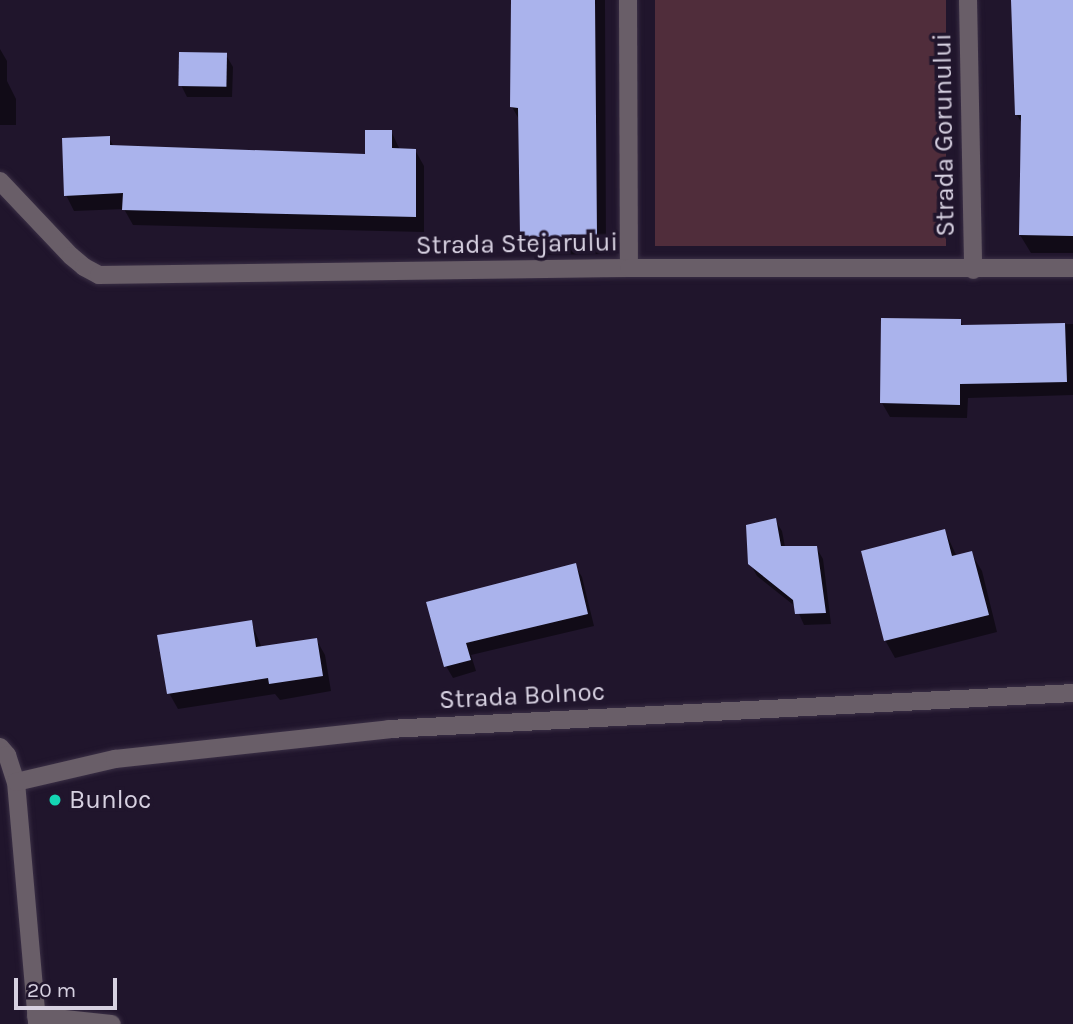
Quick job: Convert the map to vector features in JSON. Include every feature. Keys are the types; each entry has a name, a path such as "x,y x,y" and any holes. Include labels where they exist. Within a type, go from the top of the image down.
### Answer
{"street":[{"path":"628,0 629,268"},
{"name":"Strada Gorunului","path":"968,0 973,270"},
{"name":"Strada Stejarului","path":"0,181 78,261 99,275 629,268 1073,268"},
{"name":"Strada Bolnoc","path":"16,782 115,758 389,729 1073,693"},
{"path":"0,747 7,755 16,782 37,1020 112,1024"}],"shaded area":[{"path":"655,0 946,0 946,246 655,246"}],"building":[{"path":"511,0 595,0 597,237 520,237 518,108 510,107"},
{"path":"1011,0 1073,0 1073,236 1019,235 1021,115 1015,115"},
{"path":"179,52 227,53 226,87 178,86"},
{"path":"365,130 392,130 392,148 416,149 416,217 122,210 123,193 64,196 62,138 110,136 110,145 365,154"},
{"path":"881,318 961,319 961,325 1065,323 1067,382 960,384 960,405 880,403"},
{"path":"776,518 781,546 817,546 826,613 795,614 793,600 748,564 746,525"},
{"path":"945,529 952,556 972,551 989,615 884,641 861,551"},
{"path":"576,563 588,614 466,643 471,660 444,667 426,602"},
{"path":"252,620 256,647 317,638 323,676 269,684 268,678 167,694 157,635"}],"place":[{"name":"Bunloc","path":"55,800"}]}
